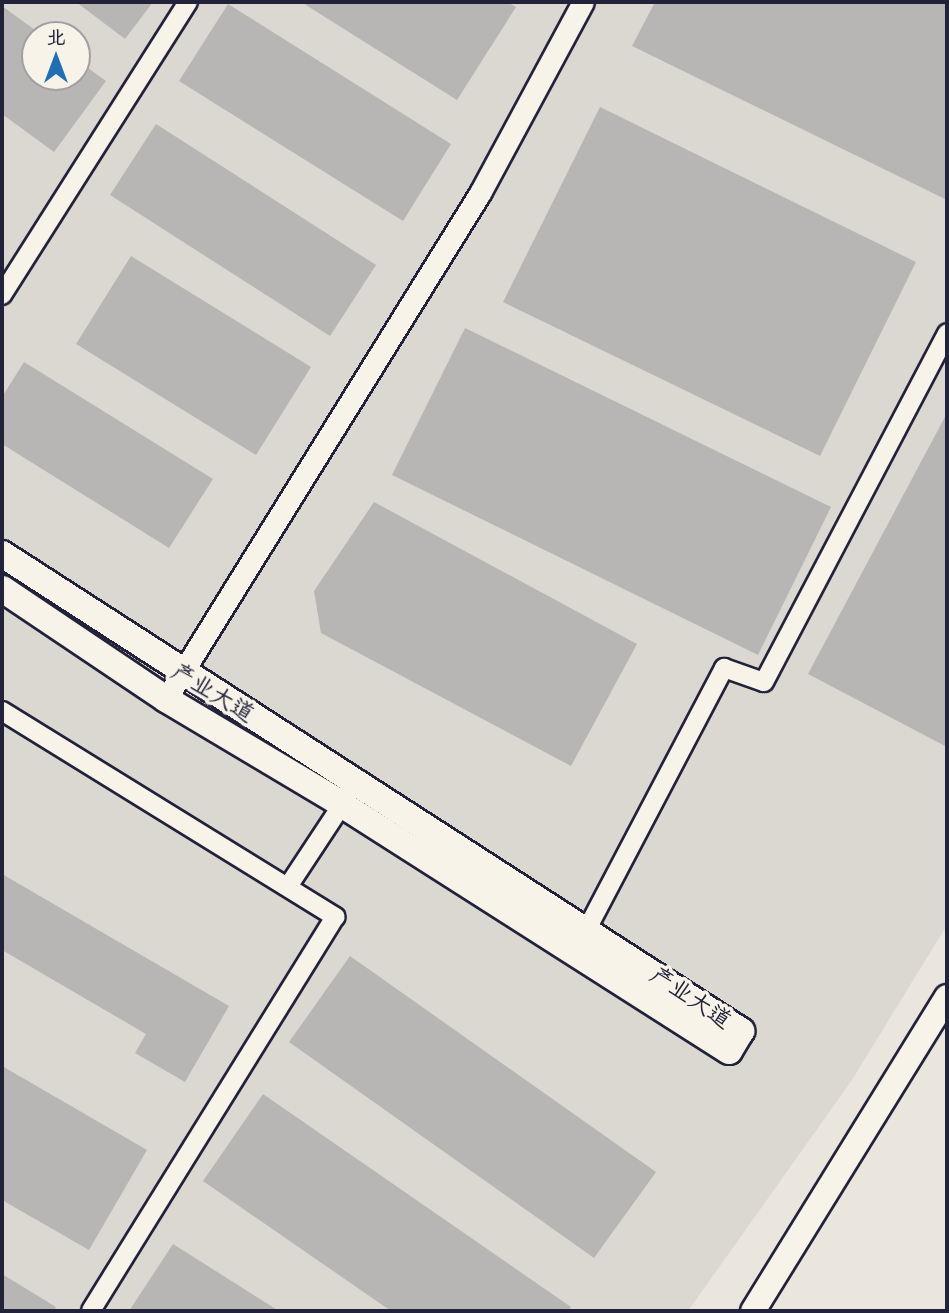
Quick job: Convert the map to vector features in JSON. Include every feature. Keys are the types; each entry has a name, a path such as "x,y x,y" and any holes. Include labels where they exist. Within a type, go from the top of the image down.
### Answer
{"main road":[{"name":"产业大道","path":"2,554 183,675 358,779 741,1031 729,1051 342,804 166,699 2,589"},
{"path":"753,1311 947,997"}],"street":[{"path":"2,295 188,2"},
{"path":"166,699 481,193 583,2"},
{"path":"587,929 724,668 764,682 947,333"},
{"path":"2,712 289,885 335,917 91,1311"},
{"path":"289,885 358,779"}],"shaded area":[{"path":"2,2 947,2 947,925 852,1080 688,1311 2,1311"}],"building":[{"path":"76,2 153,2 125,39"},
{"path":"301,2 507,2 516,7 457,100"},
{"path":"655,2 947,2 947,200 632,46"},
{"path":"228,4 451,144 403,221 179,81"},
{"path":"2,6 23,21 21,91 91,91 91,70 106,81 54,152 2,114"},
{"path":"600,107 916,262 820,456 503,302"},
{"path":"156,124 376,265 330,336 110,195"},
{"path":"131,256 311,367 256,455 76,344"},
{"path":"465,328 831,507 758,655 392,475"},
{"path":"24,362 213,479 169,548 2,444 2,397"},
{"path":"947,413 947,747 808,674"},
{"path":"374,502 637,644 571,766 321,633 314,591"},
{"path":"2,874 229,1006 185,1082 135,1053 146,1034 2,950"},
{"path":"350,956 656,1172 594,1258 289,1042"},
{"path":"2,1066 147,1150 89,1250 2,1200"},
{"path":"263,1094 571,1307 568,1311 391,1311 203,1181"},
{"path":"173,1244 279,1311 129,1311"},
{"path":"2,1274 56,1307 54,1311 2,1311"}]}
